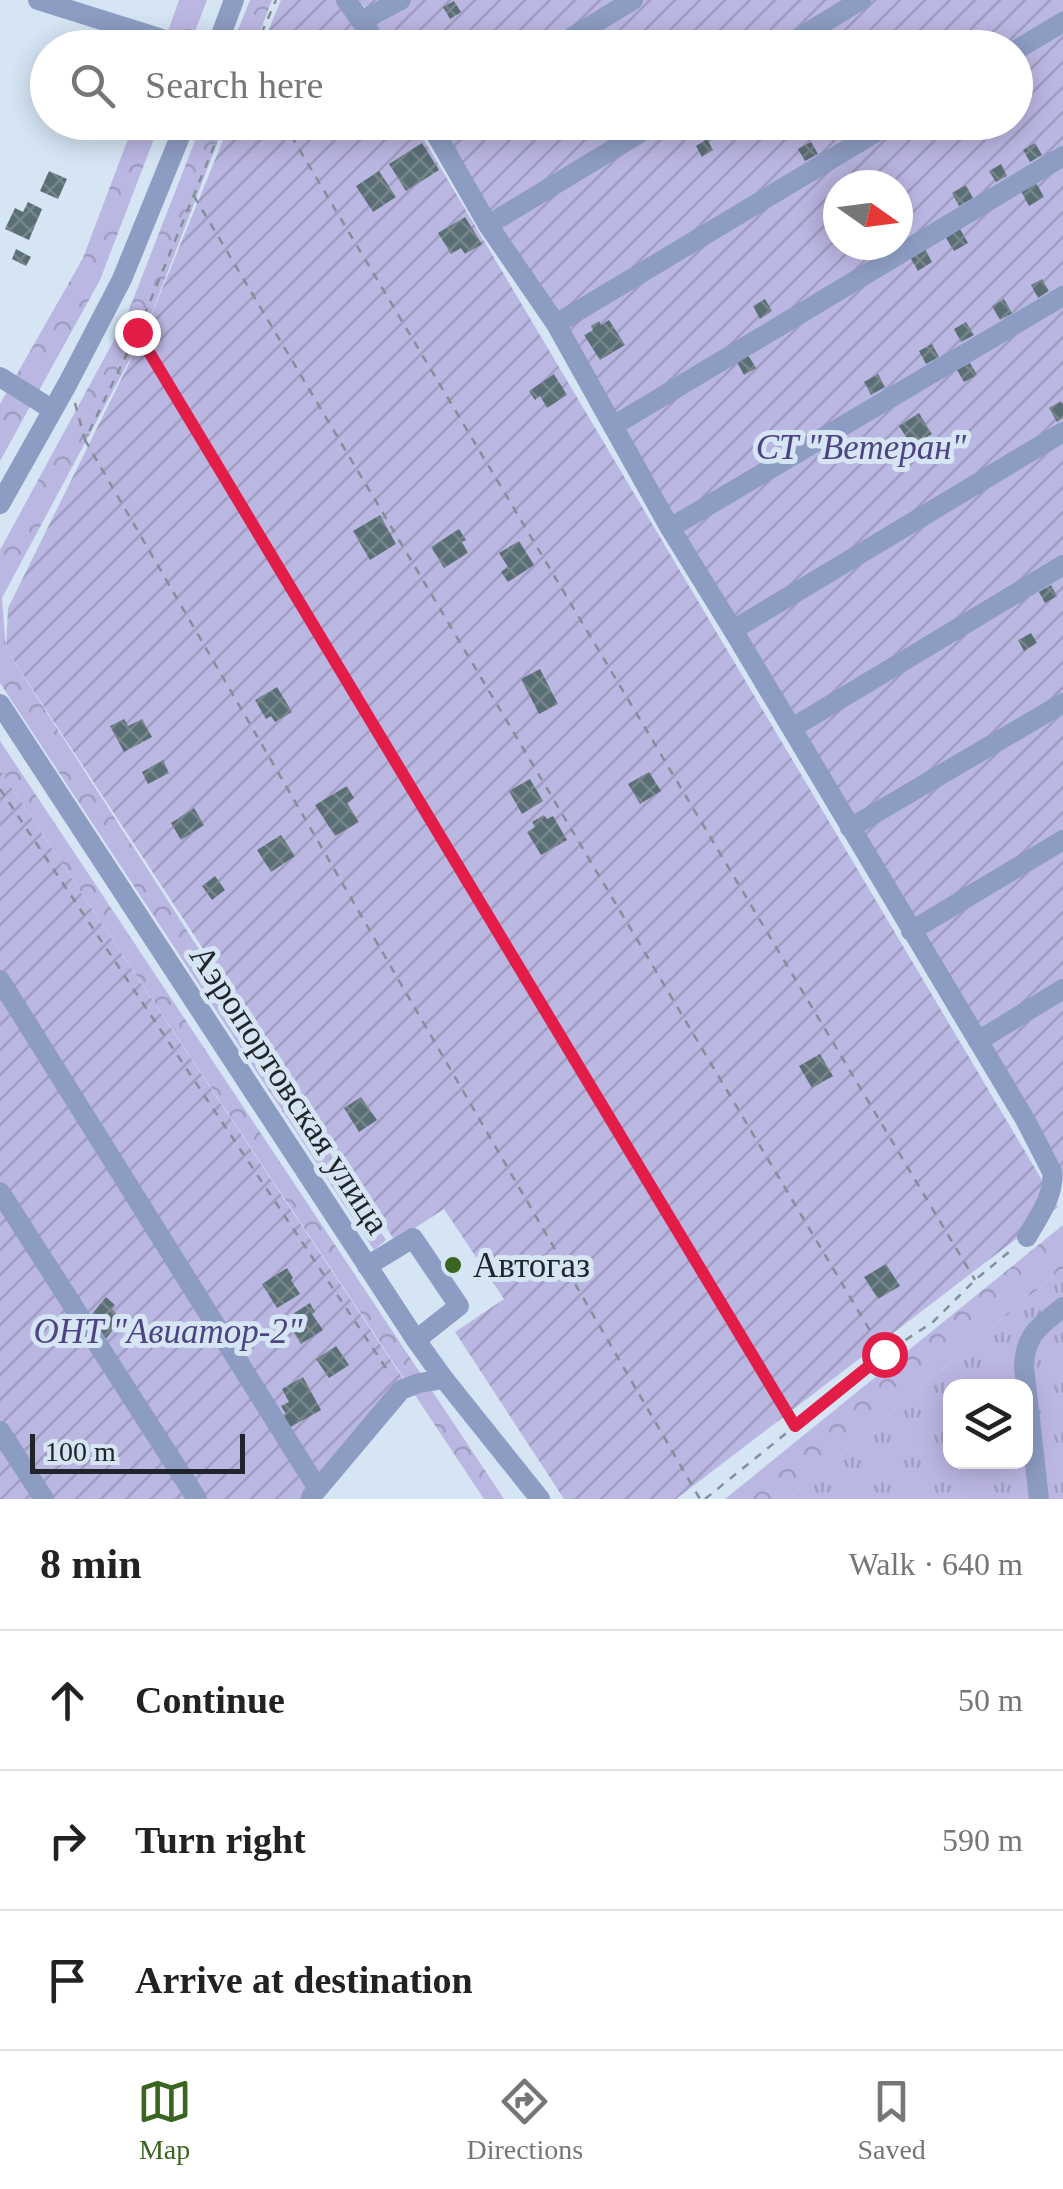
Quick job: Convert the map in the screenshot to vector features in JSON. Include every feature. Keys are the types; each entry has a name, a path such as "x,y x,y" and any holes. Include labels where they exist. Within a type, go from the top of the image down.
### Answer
{"street":[{"path":"38,0 134,30"},
{"path":"223,30 234,0"},
{"path":"346,0 369,30"},
{"path":"363,20 401,0"},
{"path":"584,30 633,0"},
{"path":"812,30 861,0"},
{"path":"1033,40 1063,22"},
{"path":"0,504 68,382 138,242 179,140"},
{"path":"439,140 488,225 556,324 670,528 1026,1121 1052,1172 1051,1192 1027,1237"},
{"path":"488,225 628,140"},
{"path":"556,324 864,140"},
{"path":"613,426 1063,156"},
{"path":"670,528 1063,296"},
{"path":"0,377 53,410"},
{"path":"733,630 1063,432"},
{"path":"792,728 1063,566"},
{"path":"850,828 1063,703"},
{"name":"Аэропортовская улица","path":"0,704 416,1340 540,1499"},
{"path":"911,931 1063,840"},
{"path":"0,980 314,1494 401,1390 444,1379"},
{"path":"978,1040 1063,990"},
{"path":"0,1192 197,1499"},
{"path":"368,1266 413,1238 459,1306 416,1340"},
{"path":"1039,1499 1024,1354 1035,1330 1063,1307"},
{"path":"0,1431 44,1499"}],"path":[{"path":"263,30 276,0"},
{"path":"85,440 137,332 217,140"},
{"path":"294,140 975,1280"},
{"path":"194,196 884,1354"},
{"path":"137,332 795,1426"},
{"path":"68,382 85,440 702,1499 884,1354 932,1322 1027,1237"},
{"path":"0,788 401,1390"}],"green space":[{"path":"179,0 207,0 196,30 168,30"},
{"path":"250,0 272,0 261,30 238,30"},
{"path":"281,0 336,0 357,30 268,30"},
{"name":"СТ \"Ветеран\"","path":"357,0 1063,0 1063,1182 443,140 1033,140 1033,30 378,30"},
{"path":"128,140 154,140 100,280 0,461 0,404 83,258"},
{"path":"195,140 218,140 145,331 2,598 6,649 386,1240 374,1250 0,683 0,550 125,320"},
{"path":"223,140 424,140 1058,1207 676,1499 564,1499 455,1332 504,1299 444,1209 395,1241 6,649 8,608 145,331"},
{"path":"0,741 504,1499 484,1499 0,770"},
{"name":"ОНТ \"Авиатор-2\"","path":"0,770 410,1389 316,1499 0,1499"},
{"path":"1063,1225 1063,1268 788,1499 725,1499"},
{"path":"1063,1268 1063,1499 788,1499"}],"building":[{"path":"454,1 461,12 450,19 443,7"},
{"path":"708,140 713,150 702,157 696,146"},
{"path":"811,142 818,154 805,161 798,149"},
{"path":"422,143 439,170 406,191 389,164"},
{"path":"1035,143 1042,155 1030,162 1023,150"},
{"path":"1001,164 1007,176 996,182 989,171"},
{"path":"49,171 67,179 58,199 40,191"},
{"path":"379,171 396,197 373,212 356,186"},
{"path":"1036,183 1044,197 1029,206 1021,191"},
{"path":"966,185 973,198 959,206 952,193"},
{"path":"28,202 42,209 29,240 5,229 15,208 23,212"},
{"path":"465,217 482,244 465,254 461,248 451,254 438,233"},
{"path":"960,229 968,243 954,251 946,238"},
{"path":"16,249 31,257 26,266 12,259"},
{"path":"925,249 932,262 918,271 913,255"},
{"path":"1042,279 1049,291 1038,298 1031,285"},
{"path":"765,299 772,311 760,319 753,306"},
{"path":"1004,299 1012,313 1000,320 992,306"},
{"path":"609,320 625,345 600,360 584,335 599,321 601,325"},
{"path":"966,322 974,335 961,342 954,329"},
{"path":"932,344 939,357 926,364 919,351"},
{"path":"748,355 756,368 744,375 737,362"},
{"path":"970,363 977,375 964,382 957,370"},
{"path":"554,374 567,395 547,408 540,396 535,400 529,391"},
{"path":"878,374 885,387 871,395 864,382"},
{"path":"1061,401 1063,418 1057,422 1049,408"},
{"path":"919,413 932,434 912,446 899,426"},
{"path":"939,441 947,454 936,460 929,448"},
{"path":"380,515 396,544 370,560 353,531"},
{"path":"459,529 468,553 444,568 431,547"},
{"path":"519,541 534,565 508,582 501,572 508,567 499,553"},
{"path":"1051,585 1057,596 1045,603 1039,592"},
{"path":"1031,633 1037,643 1024,651 1018,640"},
{"path":"540,669 558,704 539,714 521,679"},
{"path":"277,687 292,712 275,722 271,716 266,719 255,700"},
{"path":"124,719 128,726 142,719 152,737 124,752 110,726"},
{"path":"163,760 169,773 148,784 142,772"},
{"path":"649,772 661,791 640,804 628,784"},
{"path":"530,779 543,801 522,814 509,791"},
{"path":"347,786 354,798 347,803 359,822 335,836 315,805"},
{"path":"194,808 204,825 181,840 171,823"},
{"path":"544,815 547,819 553,816 567,840 541,855 527,832 535,827 532,822"},
{"path":"281,835 295,856 271,872 257,850"},
{"path":"215,876 225,890 212,900 202,886"},
{"path":"820,1054 833,1076 812,1088 799,1066"},
{"path":"361,1097 377,1120 359,1132 344,1108"},
{"path":"886,1264 900,1286 878,1299 864,1277"},
{"path":"287,1268 300,1294 277,1308 262,1284"},
{"path":"106,1297 122,1319 104,1341 88,1319"},
{"path":"310,1303 323,1330 301,1344 285,1319"},
{"path":"336,1346 349,1365 329,1378 316,1359"},
{"path":"303,1377 321,1410 287,1429 281,1406 289,1402 282,1389"}],"place":[{"name":"Автогаз","path":"453,1265"}],"route":[{"path":"137,332 795,1426 884,1354"}]}
